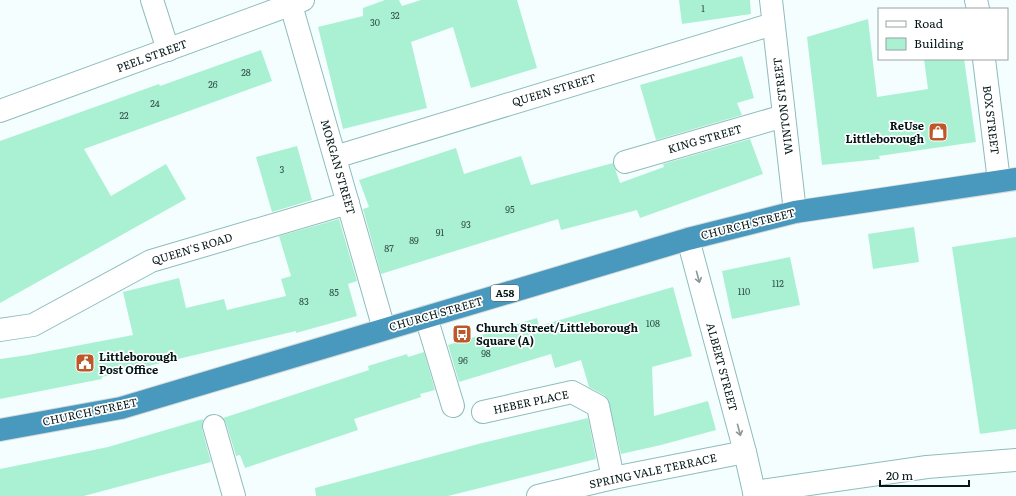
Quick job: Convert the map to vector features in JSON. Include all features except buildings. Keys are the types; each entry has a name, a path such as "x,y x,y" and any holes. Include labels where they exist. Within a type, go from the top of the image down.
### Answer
{"highway":[{"name":"CHURCH STREET","path":"0,430 121,408 688,239 795,212 1008,180"}],"street":[{"path":"152,0 168,50"},
{"name":"WINTON STREET","path":"771,0 795,212"},
{"name":"PEEL STREET","path":"0,111 297,2"},
{"name":"MORGAN STREET","path":"297,2 335,157 384,329"},
{"name":"QUEEN STREET","path":"335,157 773,24"},
{"name":"BOX STREET","path":"984,60 1008,180"},
{"name":"KING STREET","path":"625,162 784,116"},
{"name":"QUEEN'S ROAD","path":"0,330 32,325 151,261 348,204"},
{"name":"ALBERT STREET","path":"688,239 745,452 754,494"},
{"path":"426,317 453,406"},
{"name":"HEBER PLACE","path":"483,412 572,392 598,406 613,478"},
{"path":"214,426 234,496"},
{"name":"SPRING VALE TERRACE","path":"538,496 613,478 745,452"},
{"path":"754,494 927,467 1016,460"}],"place":[{"name":"ReUse Littleborough","path":"938,132"},
{"name":"Church Street/Littleborough Square (A)","path":"462,334"},
{"name":"Littleborough Post Office","path":"85,363"}]}
